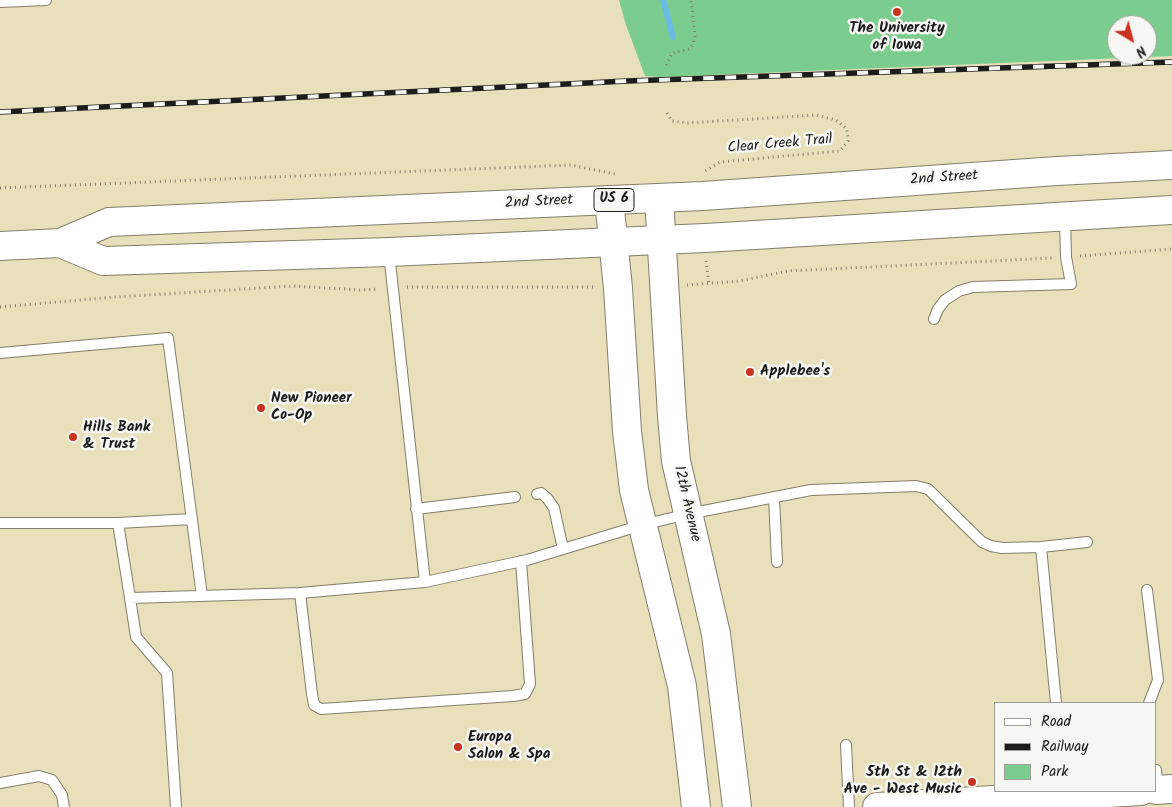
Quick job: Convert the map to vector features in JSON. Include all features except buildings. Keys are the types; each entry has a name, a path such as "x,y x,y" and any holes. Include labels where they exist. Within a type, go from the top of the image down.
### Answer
{"main road":[{"name":"2nd Street","path":"0,246 60,243 109,222 614,188 659,198 1047,171 1172,165"},
{"path":"614,188 613,241 618,288 627,431 634,490 682,686 696,807"},
{"name":"12th Avenue","path":"659,198 676,461 716,634 737,807"},
{"name":"2nd Street","path":"60,243 103,261 388,252 715,237 1172,210"},
{"path":"878,807 1052,798 1104,792"}],"lane":[{"path":"0,2 46,0"},
{"path":"934,319 938,309 945,300 973,287 1071,284 1066,257 1064,217"},
{"path":"388,252 425,582"},
{"path":"0,353 168,338 202,596"},
{"path":"130,598 300,593 425,582 521,561 642,525 688,514 811,490 916,486 928,489 982,542 1002,548 1041,547 1087,542"},
{"path":"537,494 541,493 554,508 563,549"},
{"path":"416,509 515,496"},
{"path":"774,498 777,562"},
{"path":"0,523 118,523 192,519"},
{"path":"118,523 136,637 167,673 176,807"},
{"path":"1041,547 1056,702"},
{"path":"300,593 312,694 314,705 321,709 513,696 525,694 530,684 521,561"},
{"path":"1147,590 1158,680 1149,702"},
{"path":"846,745 849,807"},
{"path":"0,783 39,776 52,780 62,795 64,807"}],"path":[{"path":"666,65 672,53 690,49 693,44 695,36 691,0"},
{"name":"Clear Creek Trail","path":"667,113 672,121 687,123 816,115 836,120 847,128 848,141 840,151 720,162 704,172 702,178"},
{"path":"0,188 571,164 614,188"},
{"path":"664,285 740,281 788,271 1066,257 1172,249"},
{"path":"706,257 708,284"},
{"path":"0,307 115,297 293,286 360,290 435,287 618,288"}],"green space":[{"path":"619,0 1172,0 1172,56 1157,57 1157,15 1107,15 1107,59 661,77 645,76"}],"waterway":[{"path":"663,0 673,37"}],"railway":[{"path":"0,112 627,81 1172,62"}],"place":[{"name":"The University of Iowa","path":"897,12"},
{"name":"Applebee's","path":"750,372"},
{"name":"New Pioneer Co-Op","path":"261,408"},
{"name":"Hills Bank & Trust","path":"73,437"},
{"name":"Europa Salon & Spa","path":"458,747"},
{"name":"5th St & 12th Ave - West Music","path":"972,782"}]}
